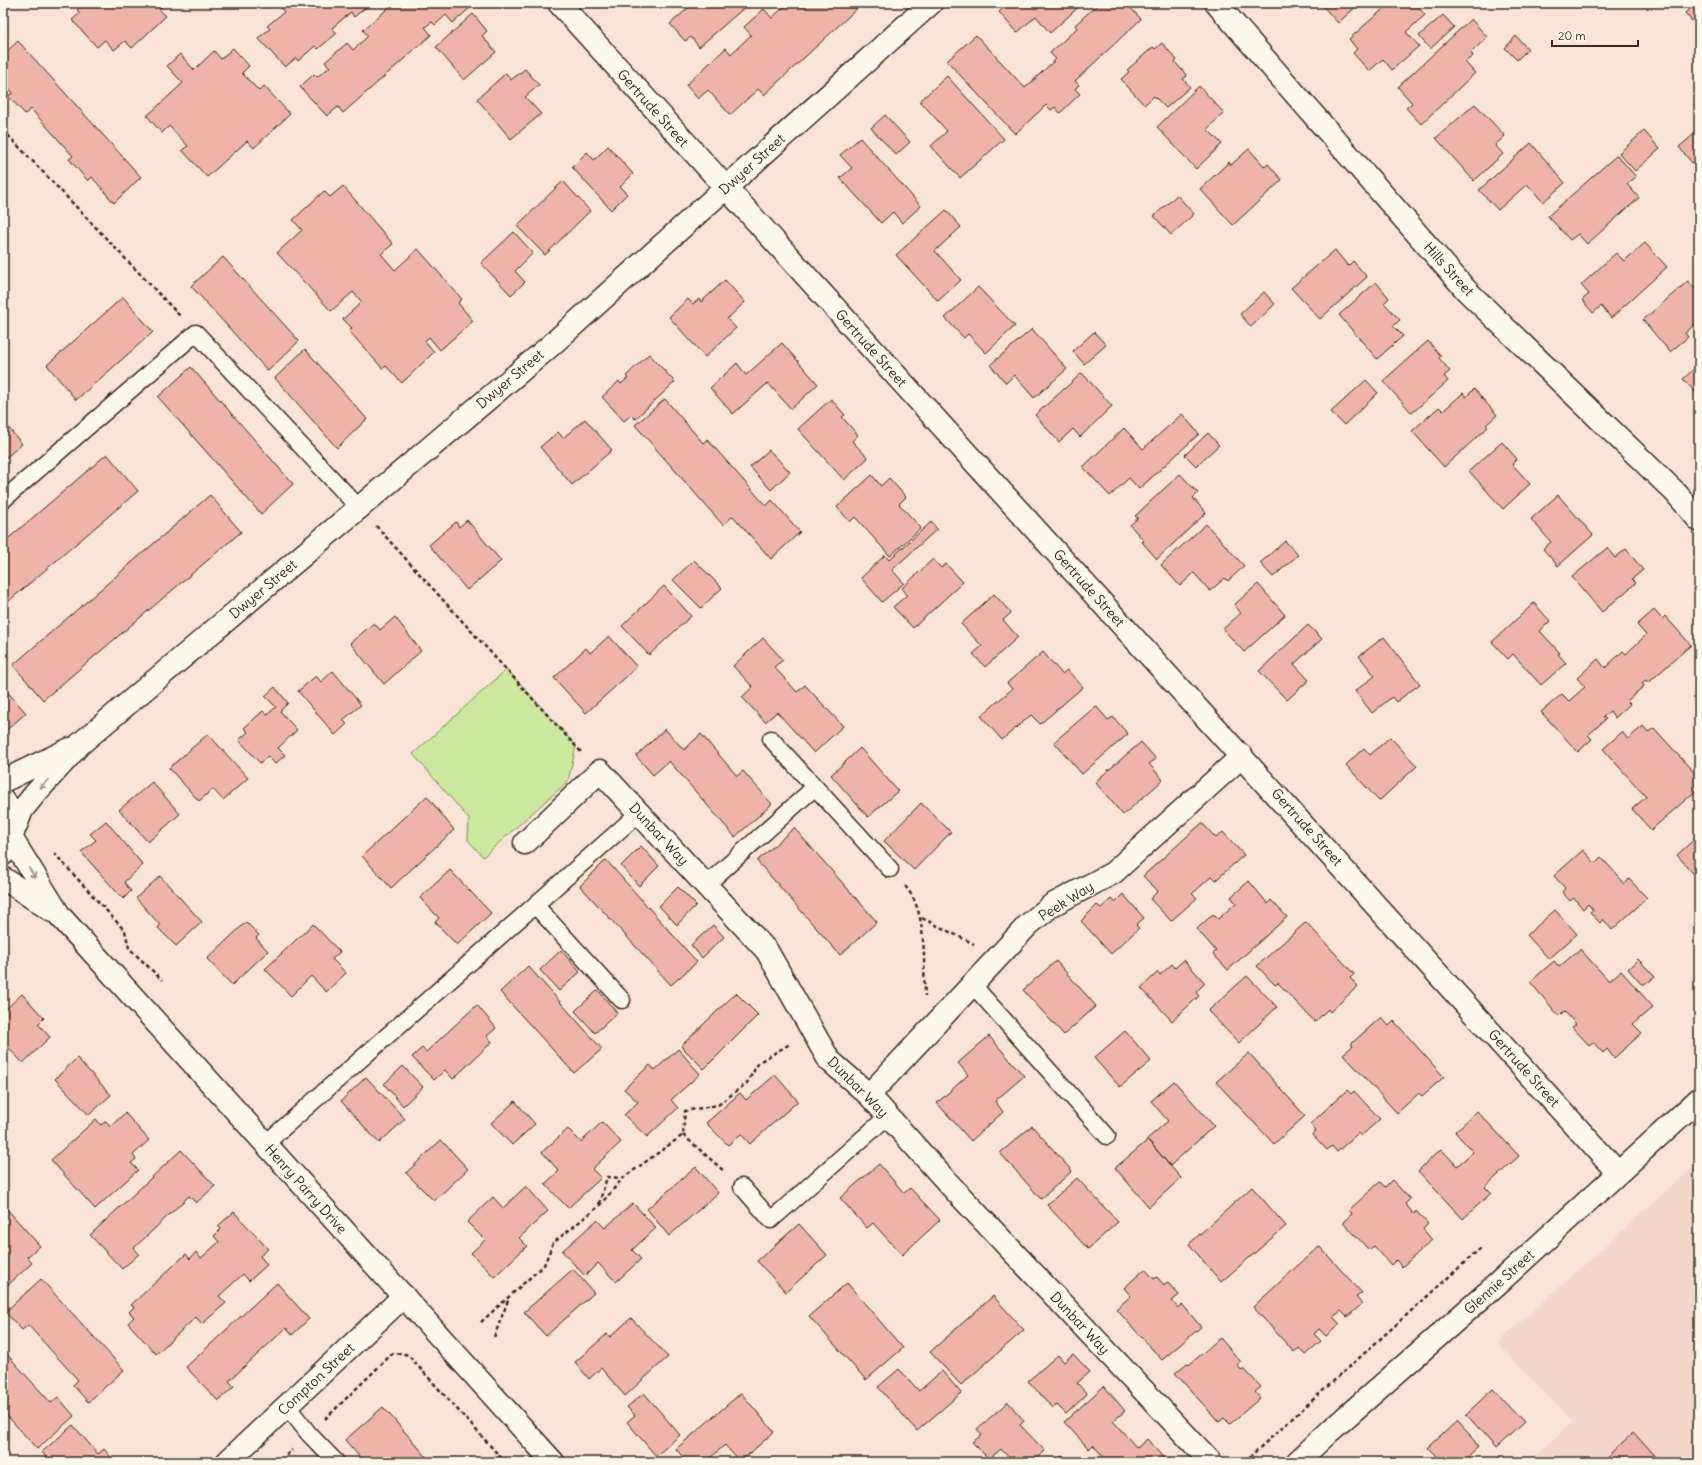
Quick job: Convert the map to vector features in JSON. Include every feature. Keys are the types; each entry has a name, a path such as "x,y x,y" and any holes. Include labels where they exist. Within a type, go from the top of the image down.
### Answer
{"street":[{"name":"Gertrude Street","path":"559,3 1618,1173"},
{"name":"Dwyer Street","path":"10,841 22,810 80,744 549,347 931,3"},
{"name":"Hills Street","path":"1216,3 1467,291 1675,492 1699,520"},
{"name":"Dwyer Street","path":"3,782 80,744"},
{"name":"Peek Way","path":"868,1095 1028,926 1052,906 1113,872 1242,756"},
{"name":"Dunbar Way","path":"525,843 600,771 767,951 829,1060 868,1095 888,1116 949,1184 1211,1462"},
{"path":"3,800 7,804 13,816 10,841"},
{"name":"Henry Parry Drive","path":"10,841 60,916 553,1462"},
{"name":"Henry Parry Drive","path":"3,878 60,916"},
{"name":"Glennie Street","path":"1297,1462 1330,1431 1495,1286 1699,1099"},
{"name":"Compton Street","path":"227,1462 404,1296"}],"lane":[{"path":"3,500 196,333 359,508"},
{"path":"771,738 890,869"},
{"path":"706,885 815,787"},
{"path":"265,1144 639,813"},
{"path":"535,905 622,1000"},
{"path":"972,984 1107,1136"},
{"path":"742,1187 771,1220 888,1116"},
{"path":"287,1406 309,1434 336,1462"}],"path":[{"path":"3,8 10,3"},
{"path":"3,130 196,333"},
{"path":"382,533 576,746"},
{"path":"50,850 125,931 130,948 162,980"},
{"path":"890,869 910,892 921,917 927,1033"},
{"path":"921,917 998,956"},
{"path":"481,1322 544,1265 553,1243 599,1206 623,1178 683,1135 685,1111 718,1105 747,1083 760,1062 812,1030"},
{"path":"683,1135 742,1187"},
{"path":"599,1206 607,1177 623,1178"},
{"path":"1244,1462 1483,1246"},
{"path":"494,1337 509,1297"},
{"path":"281,1460 392,1354 401,1353 408,1355 505,1462"}],"shaded area":[{"path":"1699,1162 1699,1462 1528,1462 1573,1422 1497,1343"}],"green space":[{"path":"507,669 576,746 568,781 483,857 468,840 469,819 413,754"}],"building":[{"path":"85,3 166,3 159,9 166,16 132,48 125,41 114,50 105,40 97,47 72,20 80,13 77,10"},
{"path":"286,3 371,3 354,17 351,12 332,28 337,33 318,49 315,46 298,61 296,58 285,67 258,38 270,29 267,26 284,12 281,8"},
{"path":"394,3 467,3 471,7 453,23 446,15 435,25 432,22 425,27 431,35 343,113 338,107 327,116 300,87 314,74 317,77 330,67 325,62 347,43 353,50 368,36 363,30"},
{"path":"694,3 742,3 745,7 699,47 691,37 685,41 670,24"},
{"path":"788,3 863,3 764,95 758,89 730,115 708,90 698,99 686,85 726,48 731,54 751,35 744,27 764,9 772,18"},
{"path":"1009,3 1083,3 1050,33 1036,16 1017,33 999,12"},
{"path":"1099,3 1126,3 1141,19 1075,81 1079,85 1075,89 1080,94 1060,113 1055,107 1051,110 1046,105 1015,134 947,61 976,35 1025,88 1056,59 1050,53 1077,28 1075,25"},
{"path":"1320,3 1360,3 1338,23"},
{"path":"1390,3 1415,3 1425,15 1406,32 1419,46 1392,70 1383,59 1369,71 1353,53 1357,49 1349,39"},
{"path":"1699,3 1699,29 1685,13"},
{"path":"473,14 487,31 482,36 496,52 464,80 436,47"},
{"path":"1443,15 1454,27 1430,49 1419,36"},
{"path":"1471,19 1487,37 1471,53 1473,56 1465,62 1475,73 1421,124 1406,108 1412,103 1398,87"},
{"path":"1516,36 1528,49 1517,60 1505,48"},
{"path":"18,41 141,177 114,203 92,177 88,181 69,159 73,156 31,109 25,114 8,96 13,93 3,81 3,55"},
{"path":"1162,43 1177,60 1175,62 1187,76 1183,79 1190,87 1166,108 1154,96 1144,105 1121,79 1129,72 1127,70 1153,47 1155,49"},
{"path":"233,48 249,66 242,73 259,91 264,86 290,114 254,148 247,141 207,177 182,150 188,146 169,126 162,133 147,116 183,83 167,66 180,54 194,70 214,51 221,59"},
{"path":"525,69 539,85 525,97 541,114 511,139 477,99 506,73 511,80"},
{"path":"947,76 1004,139 960,178 931,146 947,131 920,101"},
{"path":"1199,86 1224,113 1207,129 1222,144 1196,169 1157,127"},
{"path":"1475,104 1505,136 1495,145 1503,154 1474,181 1436,138"},
{"path":"885,115 910,142 896,155 871,128"},
{"path":"1699,130 1699,157 1692,163 1679,147"},
{"path":"1644,131 1660,149 1635,171 1619,153"},
{"path":"860,138 921,206 902,223 893,212 881,223 840,178 852,168 840,155"},
{"path":"1531,143 1565,183 1543,202 1527,184 1498,210 1479,190"},
{"path":"608,146 633,174 620,187 627,194 611,210 572,167 587,152 594,160"},
{"path":"1249,149 1265,167 1268,164 1282,180 1233,225 1200,189 1229,162 1231,165"},
{"path":"1617,155 1636,177 1627,184 1639,198 1587,244 1578,234 1570,240 1548,216"},
{"path":"1699,163 1699,177 1692,169"},
{"path":"563,181 590,211 545,255 517,226"},
{"path":"343,186 393,244 381,254 395,270 418,249 462,299 458,303 473,321 440,350 429,337 425,341 434,352 402,383 386,366 383,369 349,331 352,328 343,319 362,302 353,292 331,311 277,253 302,230 293,220 324,191 330,197"},
{"path":"1177,195 1194,214 1171,235 1154,216"},
{"path":"946,210 961,227 935,251 961,280 938,301 896,255"},
{"path":"514,232 533,253 515,271 525,282 511,295 481,263"},
{"path":"1645,243 1667,267 1611,318 1601,306 1593,313 1582,300 1589,294 1581,285 1616,253 1624,261"},
{"path":"1335,250 1348,266 1353,261 1367,277 1320,319 1291,288"},
{"path":"223,257 299,341 268,371 191,286"},
{"path":"725,280 745,302 727,319 736,328 705,357 669,317 688,299 693,304 699,299 701,302"},
{"path":"1688,281 1699,293 1699,321 1685,333 1688,337 1670,352 1643,320"},
{"path":"1376,282 1389,298 1384,303 1400,320 1393,326 1403,336 1377,359 1339,315"},
{"path":"978,287 1015,326 986,353 968,334 964,338 945,318"},
{"path":"1264,292 1275,304 1251,327 1240,314"},
{"path":"123,297 153,332 76,400 47,365"},
{"path":"1032,329 1067,369 1034,398 1014,375 1006,383 990,365"},
{"path":"1094,332 1106,345 1084,364 1073,351"},
{"path":"1428,341 1441,356 1439,358 1450,371 1444,376 1448,381 1412,413 1383,381"},
{"path":"782,343 818,384 791,409 768,383 733,414 710,388 737,363 746,375"},
{"path":"305,349 367,419 337,448 275,378"},
{"path":"649,354 675,382 635,419 631,415 624,421 602,397 619,381 621,384 628,378 626,376"},
{"path":"1699,364 1699,392 1697,394 1683,379"},
{"path":"191,367 293,484 261,514 158,397"},
{"path":"1082,373 1112,406 1080,437 1073,429 1059,442 1035,415"},
{"path":"1366,380 1378,393 1344,425 1331,412"},
{"path":"1474,389 1497,415 1486,425 1488,427 1444,467 1412,431 1439,407 1443,411 1463,393 1466,397"},
{"path":"665,399 703,443 707,439 766,506 772,500 800,532 771,559 733,516 723,525 635,425"},
{"path":"831,399 845,415 842,417 858,435 852,441 868,458 844,480 798,429"},
{"path":"1182,414 1199,434 1139,489 1129,478 1110,496 1083,467 1124,428 1143,449"},
{"path":"585,419 612,450 572,485 540,447 558,432 563,438"},
{"path":"3,421 22,444 3,460"},
{"path":"1208,433 1219,445 1196,466 1185,455"},
{"path":"1502,442 1517,459 1512,464 1530,484 1503,509 1469,471"},
{"path":"769,450 790,472 771,490 750,467"},
{"path":"107,454 138,491 3,606 3,543"},
{"path":"1180,474 1198,493 1193,498 1206,513 1157,559 1130,525 1138,518 1135,516"},
{"path":"872,475 881,486 889,478 906,497 899,504 921,528 890,556 855,517 850,522 837,507"},
{"path":"210,495 241,532 43,700 13,665"},
{"path":"1558,495 1593,535 1558,566 1543,549 1551,542 1531,519"},
{"path":"467,520 501,561 467,590 429,545 456,522 459,527"},
{"path":"931,522 937,529 892,570 904,583 882,602 861,578 885,555 889,560"},
{"path":"1206,524 1244,566 1228,581 1225,578 1210,591 1194,573 1180,586 1161,565"},
{"path":"1285,541 1298,555 1273,577 1260,563"},
{"path":"1607,548 1615,558 1626,549 1643,570 1632,579 1636,583 1602,612 1572,577"},
{"path":"933,559 941,568 946,564 963,582 913,628 893,607 907,595 902,588"},
{"path":"694,560 722,588 701,608 673,580"},
{"path":"1258,584 1285,615 1244,652 1223,629 1241,613 1234,605"},
{"path":"664,586 691,616 649,655 622,626"},
{"path":"994,594 1011,613 1003,620 1018,637 985,667 973,654 982,646 961,624"},
{"path":"1534,603 1550,621 1540,631 1560,653 1558,654 1566,663 1541,685 1513,654 1508,659 1492,642"},
{"path":"1654,610 1662,619 1665,616 1691,645 1648,683 1646,680 1642,683 1644,686 1627,701 1630,704 1615,718 1610,711 1603,717 1606,719 1588,735 1592,739 1578,752 1541,712 1562,694 1569,701 1585,687 1577,678 1598,659 1605,668 1623,651 1626,654 1646,635 1637,625"},
{"path":"395,617 421,651 384,684 350,643 374,623 380,630"},
{"path":"1308,625 1322,639 1294,664 1309,680 1287,700 1259,671"},
{"path":"609,636 637,667 586,713 554,678 586,648 590,653"},
{"path":"1384,637 1420,684 1396,702 1392,697 1372,713 1355,691 1375,676 1359,656"},
{"path":"763,638 783,660 774,667 797,692 805,685 843,726 814,753 777,712 765,722 742,697 753,687 733,666"},
{"path":"1043,652 1062,674 1067,670 1083,687 1040,724 1031,715 1002,740 981,716 1012,689 1007,683"},
{"path":"333,671 361,705 343,720 347,724 335,735 298,691 316,676 321,682"},
{"path":"3,687 26,713 3,733"},
{"path":"275,687 288,703 280,711 297,730 278,748 285,755 275,764 268,756 260,763 239,740 248,732 244,728 263,711 267,715 276,707 265,696"},
{"path":"1096,706 1108,720 1113,717 1128,734 1082,774 1054,742"},
{"path":"1643,726 1648,732 1654,728 1699,778 1699,788 1651,830 1632,809 1646,797 1603,749 1622,732 1628,739"},
{"path":"665,729 684,750 701,734 737,776 743,771 772,804 735,837 669,761 653,775 636,756"},
{"path":"208,734 248,778 223,800 213,789 199,801 169,768"},
{"path":"1390,737 1417,766 1379,801 1346,765 1364,748 1370,755"},
{"path":"1141,742 1156,759 1149,764 1163,780 1123,815 1095,782"},
{"path":"860,748 898,791 868,817 831,775"},
{"path":"152,782 180,814 148,842 119,810"},
{"path":"427,796 454,830 391,888 362,856"},
{"path":"921,803 951,832 914,870 884,841"},
{"path":"106,821 143,865 124,882 131,891 123,899 81,852 96,840 90,834"},
{"path":"1202,823 1216,838 1223,832 1244,855 1216,880 1212,876 1192,894 1197,898 1171,921 1150,899 1158,891 1143,876"},
{"path":"794,828 877,922 840,955 757,861"},
{"path":"1699,835 1699,880 1677,855"},
{"path":"641,846 659,866 639,886 621,866"},
{"path":"1583,850 1595,863 1601,857 1625,884 1629,879 1647,898 1612,930 1603,919 1600,923 1590,912 1593,910 1588,904 1583,909 1574,898 1570,901 1562,892 1565,888 1554,876"},
{"path":"606,860 697,962 671,985 580,886"},
{"path":"450,870 491,913 457,945 435,922 439,918 420,898"},
{"path":"160,876 202,922 176,946 158,928 160,925 136,898"},
{"path":"1249,881 1268,904 1271,900 1287,917 1228,970 1213,954 1216,951 1197,929 1213,914 1218,919 1236,903 1231,897"},
{"path":"678,887 696,905 677,925 659,906"},
{"path":"1123,894 1144,918 1136,925 1139,928 1111,954 1081,921 1097,905 1101,908 1111,899 1115,902"},
{"path":"1555,910 1577,934 1549,959 1527,935"},
{"path":"246,922 259,935 256,938 268,951 232,985 207,959"},
{"path":"1306,922 1354,974 1350,978 1358,986 1330,1012 1328,1009 1315,1022 1278,983 1275,985 1257,966"},
{"path":"313,924 340,952 332,959 346,973 326,992 311,976 291,996 265,969"},
{"path":"713,925 724,937 702,958 691,945"},
{"path":"1580,949 1609,981 1621,971 1653,1007 1633,1024 1642,1033 1614,1058 1607,1049 1603,1053 1593,1042 1589,1045 1572,1027 1576,1024 1564,1011 1559,1016 1530,982 1554,961 1559,967"},
{"path":"561,950 580,972 559,991 540,970"},
{"path":"1638,959 1655,977 1643,986 1628,969"},
{"path":"1184,960 1205,983 1196,992 1199,996 1172,1021 1141,988 1158,972 1160,975 1172,964 1175,968"},
{"path":"1056,961 1096,1006 1064,1035 1023,990"},
{"path":"528,966 602,1049 574,1073 500,992"},
{"path":"1247,976 1277,1007 1239,1043 1208,1011"},
{"path":"598,990 617,1013 595,1033 575,1011"},
{"path":"736,993 758,1015 704,1069 681,1046"},
{"path":"22,994 44,1018 38,1024 50,1037 23,1063 3,1042 3,1012"},
{"path":"477,1005 496,1028 487,1036 492,1042 453,1079 445,1070 434,1080 412,1057 422,1048 426,1052"},
{"path":"1381,1017 1389,1026 1394,1021 1444,1077 1422,1096 1419,1093 1397,1113 1343,1054 1353,1046 1351,1044"},
{"path":"1125,1031 1151,1061 1120,1087 1094,1058"},
{"path":"989,1036 1024,1076 995,1101 1003,1112 971,1141 937,1103 968,1075 958,1063"},
{"path":"678,1049 700,1074 671,1100 678,1108 647,1137 624,1115 638,1102 624,1089 650,1065 655,1070"},
{"path":"1249,1053 1305,1116 1274,1144 1216,1082"},
{"path":"77,1058 111,1095 89,1115 55,1079"},
{"path":"403,1066 423,1087 403,1106 384,1084"},
{"path":"775,1075 798,1101 750,1144 741,1134 728,1145 706,1123 740,1093 746,1100"},
{"path":"366,1077 405,1119 379,1143 341,1101"},
{"path":"1174,1081 1214,1126 1170,1166 1147,1139 1168,1121 1151,1101"},
{"path":"1347,1090 1351,1094 1354,1091 1380,1119 1361,1136 1358,1133 1337,1152 1332,1146 1327,1150 1312,1134 1316,1131 1310,1124"},
{"path":"515,1101 535,1124 512,1145 491,1123"},
{"path":"1477,1111 1519,1156 1485,1187 1491,1193 1463,1219 1418,1171 1441,1149 1457,1166 1473,1152 1455,1132"},
{"path":"125,1113 149,1140 133,1155 136,1159 131,1163 138,1170 95,1209 51,1160 96,1119 101,1125 106,1121 110,1127"},
{"path":"602,1122 621,1142 592,1169 601,1178 568,1208 545,1184 559,1171 542,1152 568,1129 581,1142"},
{"path":"1032,1126 1072,1171 1041,1199 1000,1153"},
{"path":"441,1140 468,1169 434,1201 406,1173"},
{"path":"1148,1140 1181,1178 1149,1207 1115,1168"},
{"path":"181,1150 215,1186 196,1203 189,1196 134,1248 139,1254 122,1269 90,1235"},
{"path":"879,1164 904,1193 910,1188 940,1220 902,1255 873,1223 867,1228 840,1198"},
{"path":"696,1167 718,1193 669,1236 647,1209"},
{"path":"1077,1178 1118,1222 1088,1249 1047,1205"},
{"path":"1392,1180 1410,1199 1405,1204 1414,1214 1416,1211 1428,1224 1423,1229 1432,1240 1402,1267 1396,1260 1391,1265 1374,1246 1369,1250 1343,1222 1352,1214 1349,1210 1380,1182 1385,1187"},
{"path":"526,1186 548,1211 519,1238 527,1246 494,1277 471,1253 485,1240 467,1222 493,1197 503,1208"},
{"path":"1252,1187 1286,1226 1221,1282 1189,1244"},
{"path":"633,1203 656,1228 632,1250 641,1259 616,1282 598,1263 585,1276 562,1251 597,1220 605,1228"},
{"path":"5,1207 40,1246 27,1257 32,1263 7,1286 3,1282 3,1209"},
{"path":"234,1212 268,1249 260,1256 267,1265 249,1281 243,1274 219,1296 226,1303 202,1324 196,1317 156,1354 128,1323 134,1317 129,1312 134,1307 131,1305 186,1254 190,1259 196,1252 201,1258 219,1242 214,1236 221,1229 218,1226"},
{"path":"799,1224 827,1255 786,1292 757,1261"},
{"path":"1319,1246 1362,1293 1356,1297 1362,1304 1347,1317 1341,1311 1333,1317 1340,1324 1326,1336 1319,1329 1314,1334 1321,1341 1305,1355 1299,1348 1294,1352 1253,1307"},
{"path":"573,1269 594,1293 546,1336 524,1312"},
{"path":"1145,1269 1154,1279 1157,1277 1164,1285 1167,1282 1179,1295 1172,1301 1178,1308 1182,1304 1201,1327 1162,1360 1116,1309 1131,1296 1124,1288"},
{"path":"41,1279 124,1370 88,1402 73,1385 78,1380 28,1325 22,1330 5,1312"},
{"path":"277,1283 309,1319 292,1335 286,1328 229,1381 234,1386 218,1401 186,1367"},
{"path":"847,1283 903,1348 866,1380 809,1316"},
{"path":"993,1296 1024,1330 961,1385 930,1352"},
{"path":"631,1318 668,1357 625,1396 601,1368 589,1379 575,1362 607,1334 610,1337"},
{"path":"1220,1338 1241,1362 1237,1365 1242,1371 1244,1369 1261,1387 1255,1392 1260,1398 1230,1424 1224,1418 1219,1422 1175,1373 1187,1363 1189,1365"},
{"path":"3,1350 51,1403 58,1397 74,1416 37,1449 3,1411"},
{"path":"1073,1354 1090,1372 1077,1383 1087,1394 1066,1414 1057,1405 1053,1408 1028,1381 1058,1355 1064,1362"},
{"path":"899,1369 919,1391 942,1371 961,1393 917,1431 878,1387"},
{"path":"1104,1386 1125,1411 1113,1421 1137,1448 1147,1439 1167,1462 1108,1462 1093,1445 1089,1449 1064,1422"},
{"path":"1493,1389 1524,1422 1496,1448 1466,1414"},
{"path":"644,1393 680,1435 656,1456 627,1422 635,1415 627,1407"},
{"path":"741,1393 774,1432 740,1462 725,1445 705,1462 687,1462 676,1449"},
{"path":"1008,1402 1024,1421 1020,1425 1045,1451 1033,1462 1013,1462 1001,1449 989,1459 972,1442 982,1435 977,1429"},
{"path":"383,1407 431,1462 364,1462 345,1440"},
{"path":"1457,1421 1480,1446 1463,1462 1442,1462 1428,1448"},
{"path":"73,1425 98,1454 104,1449 115,1462 50,1462 42,1452"},
{"path":"1633,1432 1660,1462 1601,1461"},
{"path":"1062,1456 1068,1462 1055,1462"}]}
